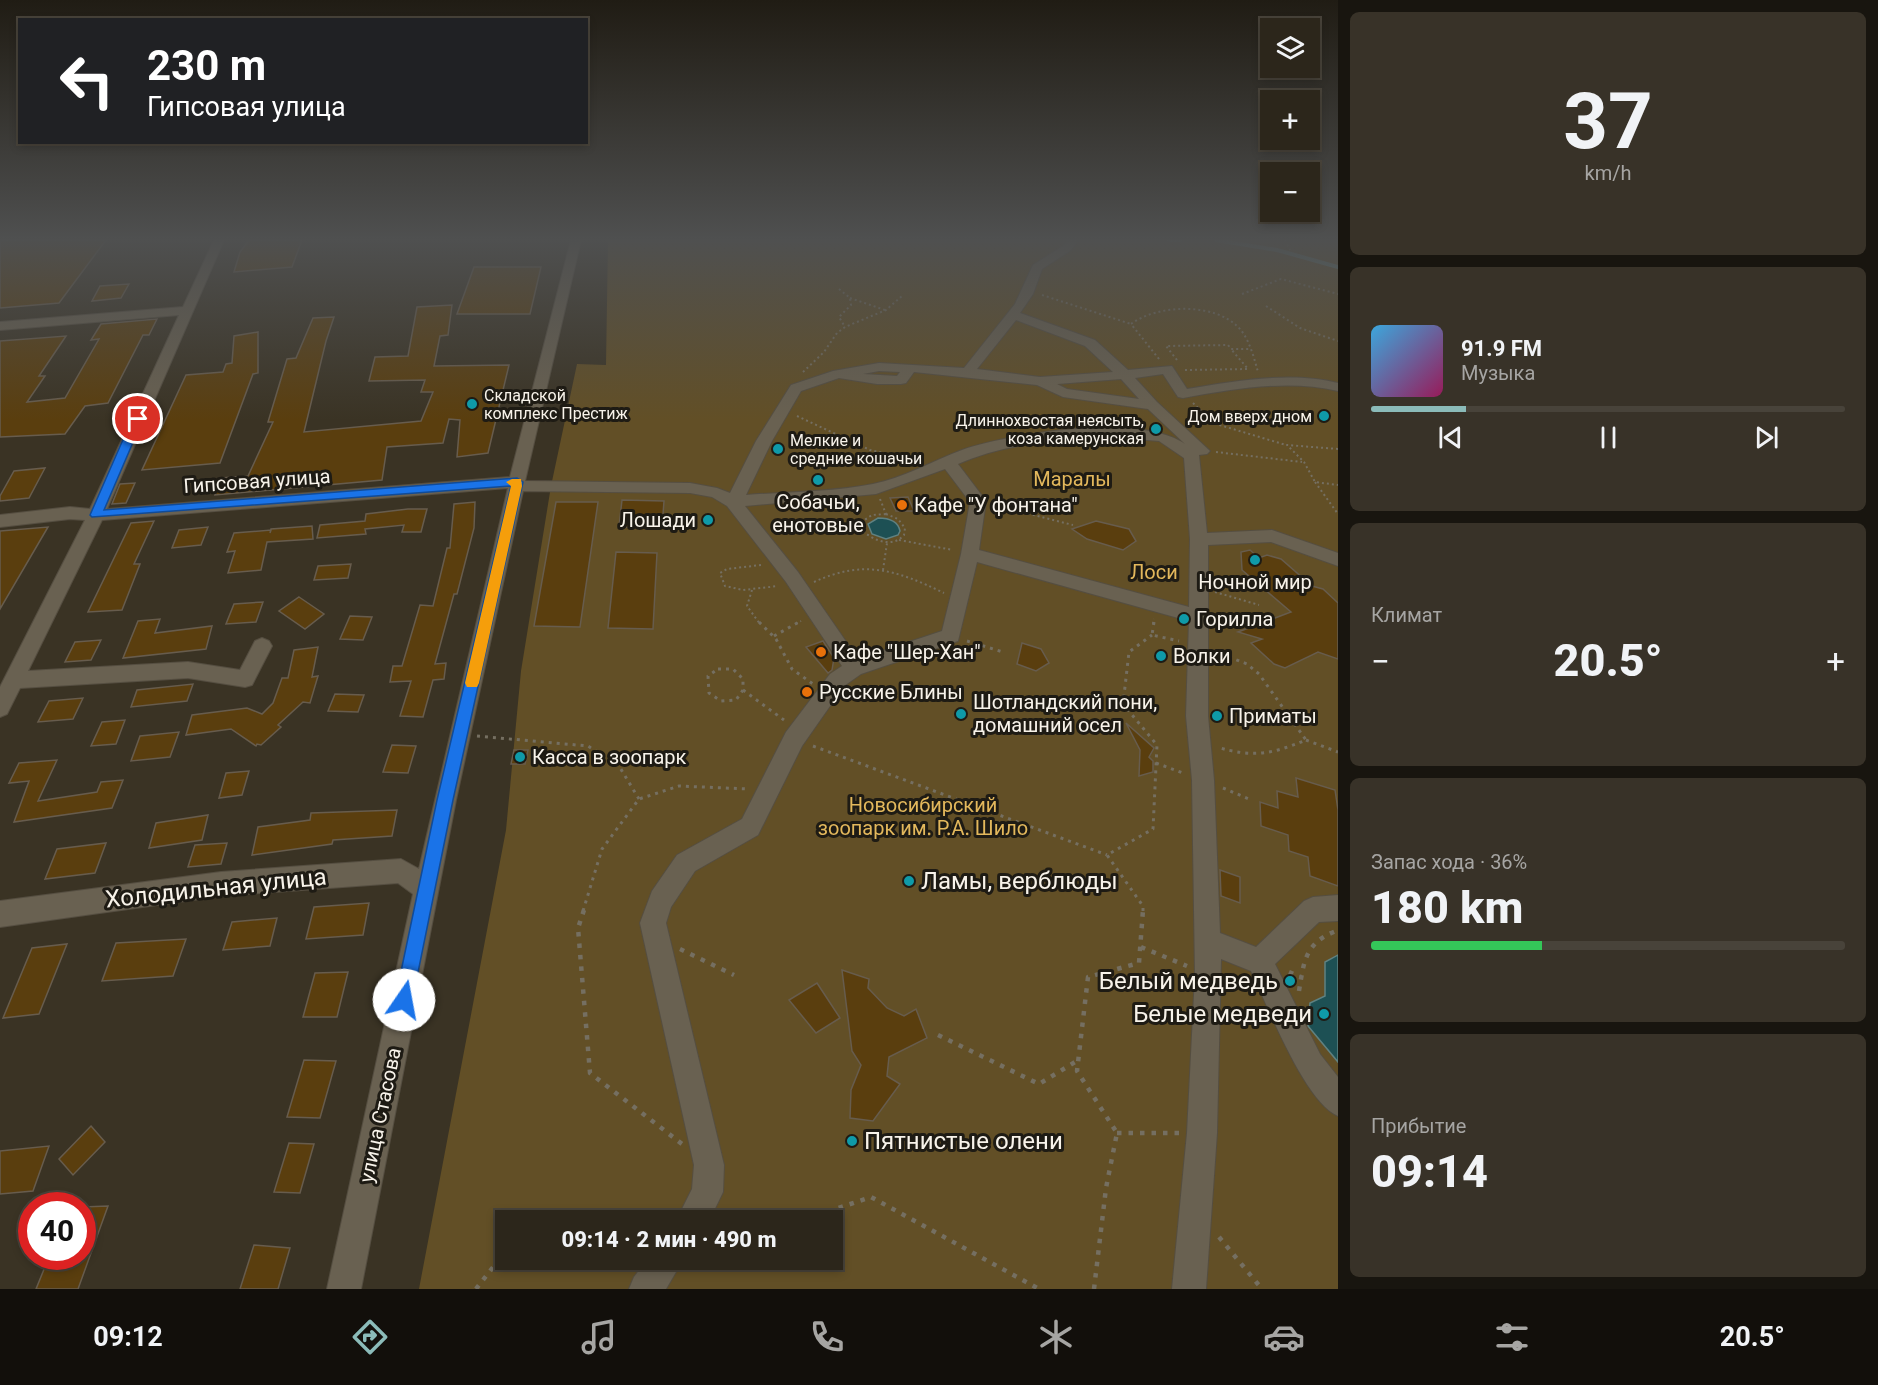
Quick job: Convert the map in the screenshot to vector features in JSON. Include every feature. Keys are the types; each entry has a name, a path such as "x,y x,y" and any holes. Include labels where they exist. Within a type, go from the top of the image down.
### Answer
{"street":[{"path":"0,708 96,515 150,390 193,300"},
{"name":"улица Стасова","path":"344,1289 460,735 561,300"},
{"path":"968,372 1023,300"},
{"path":"0,326 189,310"},
{"path":"1013,315 1090,343 1125,375 1197,453 1199,539 1196,644 1199,741 1203,780 1208,975 1202,1133 1189,1289"},
{"path":"733,502 745,484 764,441 796,388 838,374 901,381 910,368 1040,381 1125,375 1167,369 1184,394 1245,383 1323,383 1338,387"},
{"path":"1040,381 1063,393 1152,405"},
{"path":"733,502 876,489 959,456 1022,441 1069,435 1119,432 1163,437 1197,453"},
{"path":"698,1210 707,1192 709,1165 653,923 661,900 686,863 750,827 797,735 825,693 837,680 854,668 951,636 970,554 978,501 948,462"},
{"name":"Гипсовая улица","path":"0,521 70,513 96,515 517,484 690,488 717,493 733,502"},
{"path":"733,502 781,563 854,668"},
{"path":"1199,539 1272,536 1338,560"},
{"path":"970,554 1198,617"},
{"path":"14,681 188,670 245,679 262,646"},
{"name":"Холодильная улица","path":"0,914 221,884 401,870 428,889"},
{"path":"1260,960 1313,910 1338,908"},
{"path":"1206,941 1260,960 1310,1064 1338,1101"},
{"path":"646,1289 660,1270"}],"path":[{"path":"845,327 839,317 852,305 851,300"},
{"path":"856,300 886,310"},
{"path":"823,379 801,374 824,352 837,333 845,327 886,310 897,300"},
{"path":"1057,300 1131,324 1167,369"},
{"path":"1266,306 1277,316 1306,332 1338,341"},
{"path":"1131,324 1143,316 1159,311 1194,310 1226,317 1240,328 1251,349 1260,376 1268,384"},
{"path":"1231,349 1248,369 1186,370 1166,346 1228,345 1231,349 1251,349"},
{"path":"1184,394 1213,423 1287,445 1338,449"},
{"path":"783,410 872,451 899,459 948,462"},
{"path":"1287,445 1304,462 1338,514"},
{"path":"1197,453 1304,462"},
{"path":"1315,482 1338,485"},
{"path":"978,501 1072,525"},
{"path":"899,540 905,528 898,519 879,514 867,517 862,526 867,535 887,543 899,540 970,554"},
{"path":"883,570 887,543"},
{"path":"781,563 727,569 720,573 725,586 752,590 796,586 844,570 883,570 910,576 960,601"},
{"path":"1198,588 1259,605"},
{"path":"752,590 747,606 760,624 774,636 792,669 825,693"},
{"path":"1107,855 1153,829 1157,745 1124,704 1129,652 1152,635 1156,605"},
{"path":"774,636 816,613"},
{"path":"1152,635 1196,644 1231,657 1259,674 1306,740 1338,752"},
{"path":"951,636 1003,652"},
{"path":"743,690 736,700 721,701 709,693 708,676 718,669 733,669 742,678 743,690 797,735 1107,855 1143,906 1139,963 1088,977 1077,1071 1116,1133 1106,1188 1094,1289"},
{"path":"460,735 588,746 618,766 639,799"},
{"path":"1199,741 1250,756 1271,754 1306,740"},
{"path":"709,1165 590,1073 578,928 602,849 639,799 679,786 769,790"},
{"path":"1298,993 1306,952 1324,934 1338,930"},
{"path":"657,938 734,975"},
{"path":"1141,947 1208,975"},
{"path":"938,1035 1039,1084 1080,1059"},
{"path":"1116,1133 1202,1133"},
{"path":"833,1210 872,1197 1039,1289"},
{"path":"1217,1235 1262,1289"},
{"path":"476,1289 495,1265"}],"green space":[{"name":"Новосибирский зоопарк им. Р.А. Шило","path":"607,300 1338,300 1338,1289 419,1289 506,830 521,671 551,486 577,364 606,365"}],"water":[{"path":"878,518 895,522 900,531 898,535 886,539 872,534 868,524"},
{"name":"Белые медведи","path":"1338,955 1338,1062 1308,1026 1310,1003 1325,996 1325,962"}],"building":[{"path":"0,300 61,300 59,303 0,308"},
{"path":"462,300 533,300 530,314 457,314"},
{"path":"452,305 448,335 440,336 434,366 509,365 488,453 457,457 460,420 449,419 443,443 387,447 382,480 215,495 221,478 248,476 273,422 268,422 287,359 296,358 313,318 334,317 304,432 421,421 433,392 421,392 425,380 369,381 375,357 408,356 417,307"},
{"path":"157,319 149,335 143,335 108,403 85,406 65,434 0,437 0,341 66,336 39,376 45,376 27,402 65,398 99,339 91,340 101,324"},
{"path":"258,332 258,373 253,374 220,463 142,470 186,375 223,372 226,364 232,363 234,336"},
{"path":"45,468 29,498 0,501 0,496 14,471"},
{"path":"135,483 126,503 112,504 120,484"},
{"name":"Кафе \"У фонтана\"","path":"908,497 914,511 896,511 890,498"},
{"path":"622,500 664,501 662,528 619,527"},
{"path":"475,502 474,528 457,594 454,594 435,664 446,663 444,679 433,680 423,717 400,716 411,681 390,682 393,666 402,666 420,605 433,606 447,548 450,548 454,504"},
{"path":"556,502 598,502 580,627 534,626"},
{"path":"427,509 421,532 402,532 404,525 365,529 366,534 317,538 320,525 365,521 366,514"},
{"path":"154,521 134,564 140,564 122,610 88,612 131,523"},
{"path":"1096,521 1129,529 1136,541 1123,550 1087,539 1072,529"},
{"path":"312,526 313,539 267,542 261,570 228,573 235,551 227,552 234,533"},
{"path":"48,527 0,609 0,531"},
{"path":"208,527 201,545 172,548 179,530"},
{"path":"1250,550 1259,558 1267,555 1281,559 1312,586 1323,589 1338,603 1338,659 1318,652 1285,668 1274,664 1251,643 1262,639 1238,632 1291,612 1242,570 1241,552"},
{"path":"616,552 657,553 653,629 608,628"},
{"path":"351,564 348,578 314,580 318,566"},
{"path":"299,597 324,614 305,629 279,611"},
{"path":"263,602 256,622 226,624 234,604"},
{"path":"350,616 372,617 363,640 340,639"},
{"path":"160,619 155,633 212,626 206,649 123,658 138,621"},
{"path":"101,640 91,660 65,662 75,642"},
{"name":"Кафе \"Шер-Хан\"","path":"823,641 834,658 832,670 828,673 806,647"},
{"path":"1022,643 1041,649 1049,663 1036,671 1017,664"},
{"path":"318,647 312,677 318,676 310,703 303,702 278,725 281,727 261,745 256,746 231,729 186,735 192,715 247,708 262,714 273,703 282,678 288,678 294,650"},
{"path":"193,684 187,701 131,707 137,690"},
{"path":"335,694 364,695 358,712 328,711"},
{"path":"83,698 73,719 38,722 49,701"},
{"path":"125,720 116,744 91,746 102,722"},
{"path":"1126,723 1154,748 1149,757 1153,761 1153,772 1139,776 1140,750"},
{"path":"179,732 170,757 131,761 140,736"},
{"path":"392,745 416,746 408,773 383,772"},
{"name":"Касса в зоопарк","path":"514,750 528,750 525,764 511,764"},
{"path":"57,760 38,801 97,792 101,782 123,780 112,808 14,822 29,781 9,783 19,763"},
{"path":"249,771 242,795 219,798 226,773"},
{"path":"1296,778 1335,790 1338,810 1338,886 1310,876 1308,857 1289,851 1288,835 1261,826 1260,802 1278,808 1277,791 1298,797"},
{"path":"397,810 392,836 333,840 332,844 252,855 258,827 310,820 311,813"},
{"path":"208,815 202,840 149,848 156,823"},
{"path":"106,843 95,873 45,879 57,849"},
{"path":"227,843 221,864 188,867 195,845"},
{"path":"1220,870 1240,877 1240,903 1221,896"},
{"path":"369,903 363,935 306,939 314,907"},
{"path":"277,918 270,946 223,950 232,922"},
{"path":"186,939 173,976 102,981 116,943"},
{"path":"67,944 39,1014 3,1018 32,948"},
{"path":"842,970 869,979 868,988 887,1008 904,1016 916,1009 927,1038 889,1057 887,1076 900,1084 873,1121 850,1118 851,1090 861,1065 852,1051"},
{"path":"348,972 337,1017 303,1017 315,973"},
{"path":"817,983 840,1018 816,1033 789,1000"},
{"path":"304,1060 336,1061 320,1118 287,1117"},
{"path":"91,1126 105,1142 73,1175 59,1159"},
{"path":"289,1143 314,1144 300,1193 274,1192"},
{"path":"49,1146 33,1191 0,1194 0,1151"},
{"path":"96,1206 108,1206 96,1239"},
{"path":"254,1245 290,1248 278,1289 240,1289"},
{"path":"44,1270 85,1270 78,1289 36,1289"}],"slow traffic":[{"path":"472,683 517,486 517,482 512,482"}],"place":[{"name":"Складской комплекс Престиж","path":"472,404"},
{"name":"Дом вверх дном","path":"1324,416"},
{"name":"Длиннохвостая неясыть, коза камерунская","path":"1156,429"},
{"name":"Мелкие и средние кошачьи","path":"778,449"},
{"name":"Собачьи, енотовые","path":"818,480"},
{"name":"Кафе \"У фонтана\"","path":"902,505"},
{"name":"Лошади","path":"708,520"},
{"name":"Ночной мир","path":"1255,560"},
{"name":"Горилла","path":"1184,619"},
{"name":"Кафе \"Шер-Хан\"","path":"821,652"},
{"name":"Волки","path":"1161,656"},
{"name":"Русские Блины","path":"807,692"},
{"name":"Шотландский пони, домашний осел","path":"961,714"},
{"name":"Приматы","path":"1217,716"},
{"name":"Касса в зоопарк","path":"520,757"},
{"name":"Ламы, верблюды","path":"909,881"},
{"name":"Белый медведь","path":"1290,981"},
{"name":"Белые медведи","path":"1324,1014"},
{"name":"Пятнистые олени","path":"852,1141"}],"route":[{"path":"138,419 96,515 517,482 445,800 404,1000"}],"park label":[{"name":"Маралы","path":"1072,479"},
{"name":"Лоси","path":"1154,572"}]}
